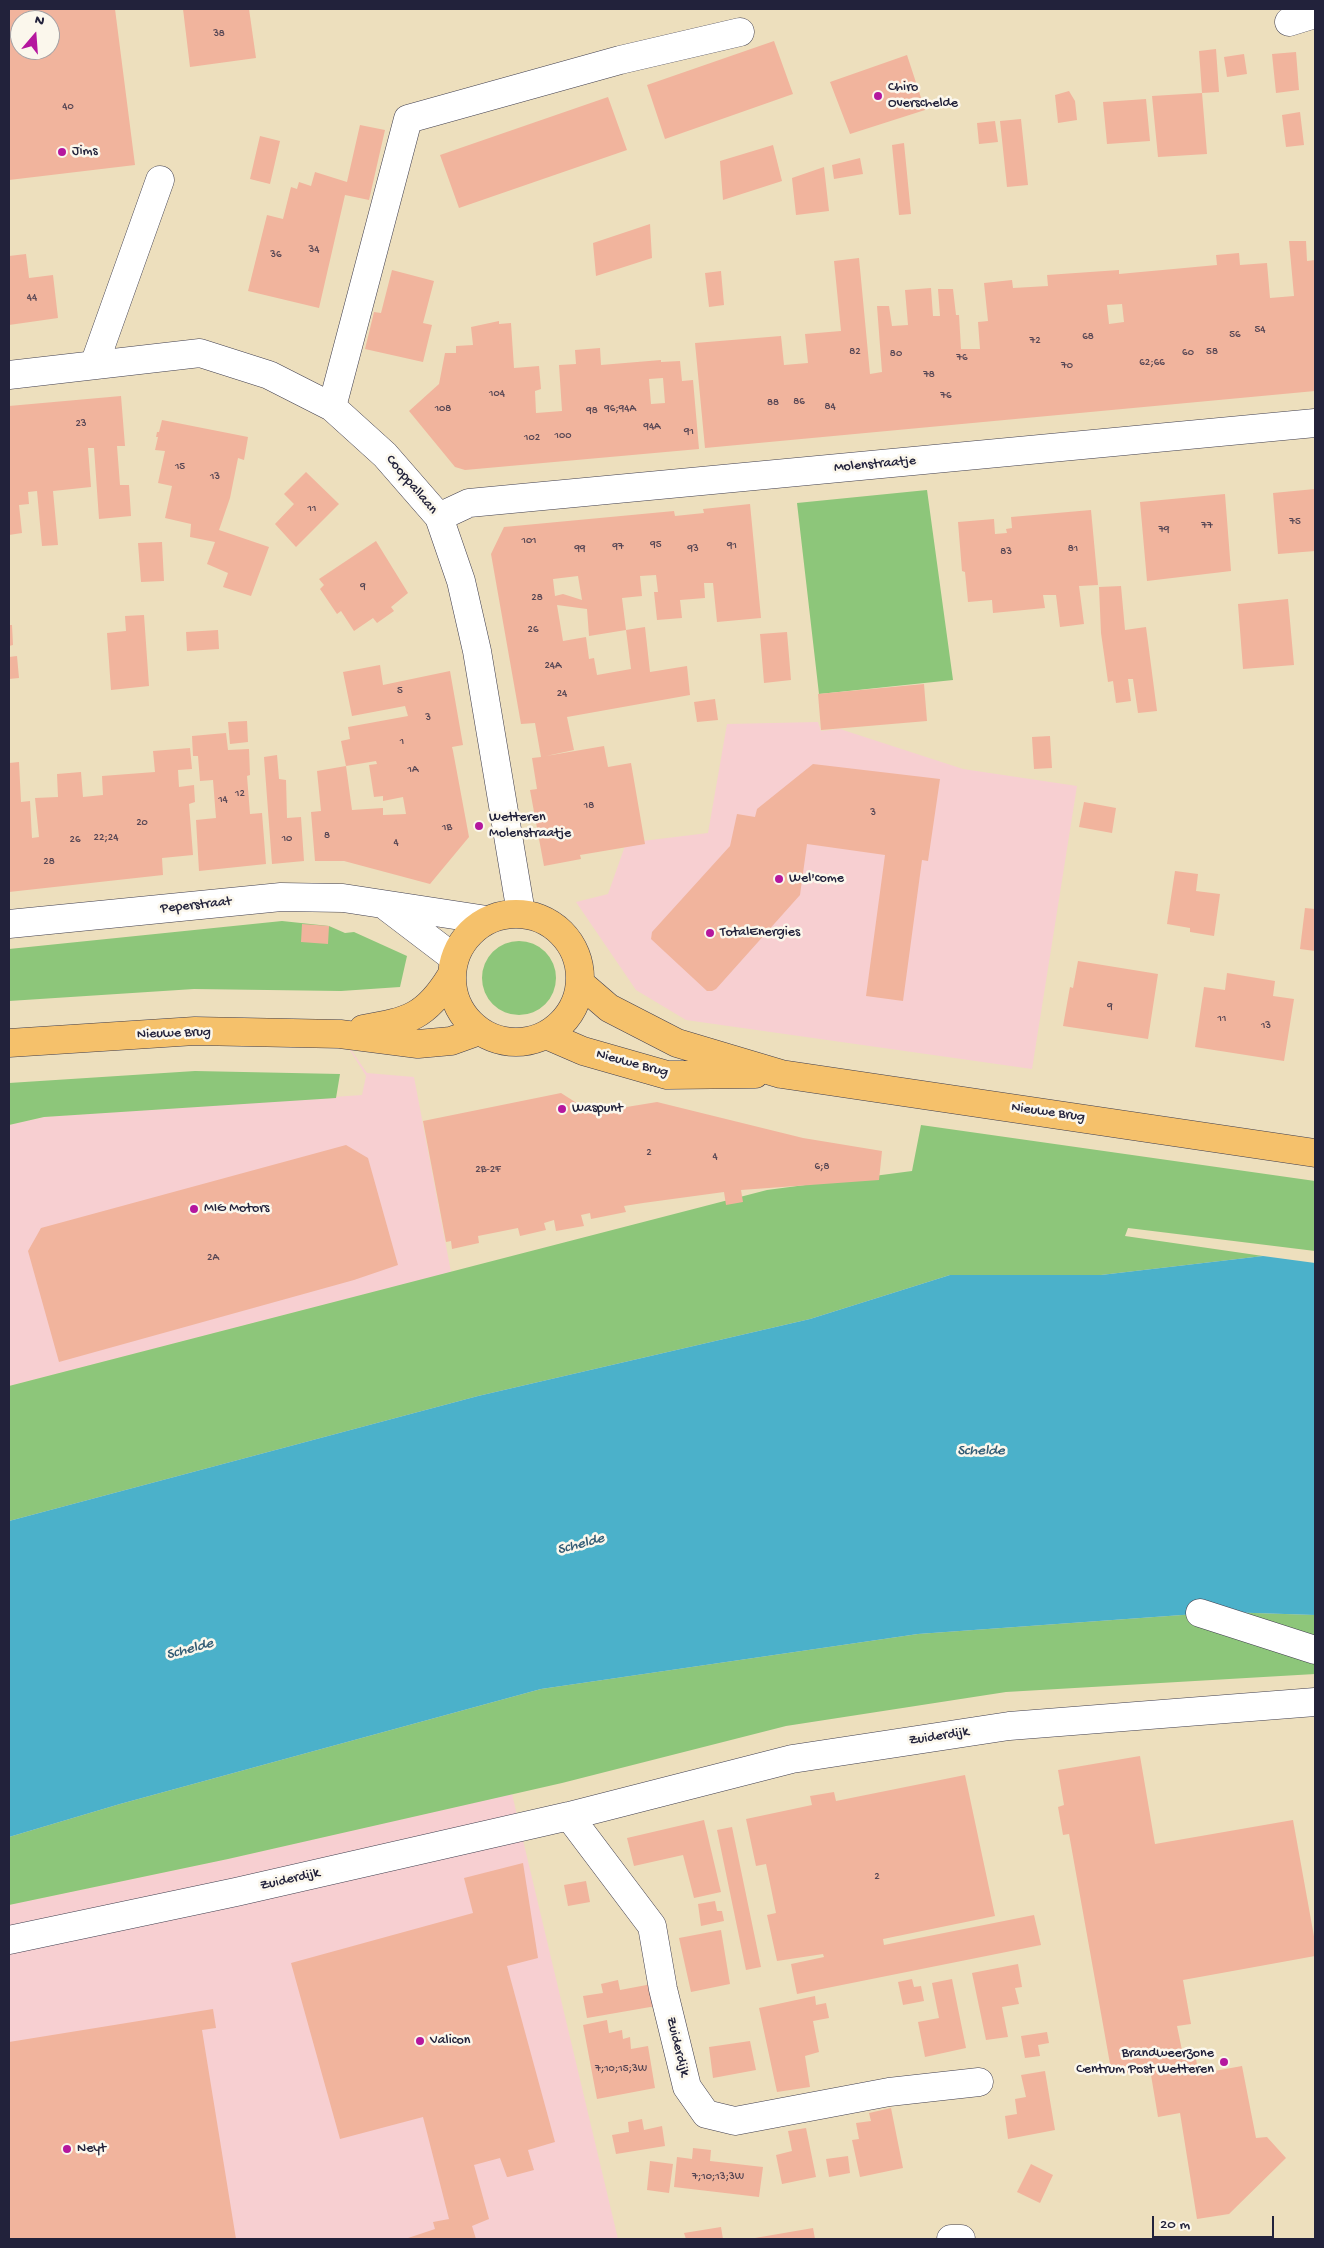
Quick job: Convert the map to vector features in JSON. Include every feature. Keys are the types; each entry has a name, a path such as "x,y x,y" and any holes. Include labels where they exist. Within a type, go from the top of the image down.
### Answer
{"main road":[{"name":"Nieuwe Brug","path":"340,1034 402,1022 424,1009 439,996 462,943 473,930 487,920 503,915 521,913 540,918 552,925 571,944 578,963 580,983 575,1004 563,1022 546,1035 529,1041 512,1042 495,1038 479,1031 467,1020 458,1007 453,992 453,967"},
{"name":"Nieuwe Brug","path":"580,983 609,1008 677,1042 781,1074 1315,1153"},
{"name":"Nieuwe Brug","path":"9,1044 195,1032 340,1034 418,1044 450,1041 479,1031"},
{"name":"Nieuwe Brug","path":"546,1035 583,1051 667,1075 781,1074"}],"street":[{"path":"1290,22 1315,14"},
{"path":"332,407 408,119 620,60 740,32"},
{"path":"94,366 160,180"},
{"name":"Cooppallaan","path":"9,375 200,353 269,375 332,407 385,454 438,517 461,581 477,651 521,913"},
{"name":"Molenstraatje","path":"438,517 469,502 1315,423"},
{"name":"Peperstraat","path":"9,924 281,897 343,898 487,920"},
{"name":"Peperstraat","path":"384,905 430,938 453,967"},
{"path":"1200,1613 1315,1650"},
{"name":"Zuiderdijk","path":"9,1940 236,1892 570,1816 792,1759 1009,1726 1315,1702"},
{"name":"Zuiderdijk","path":"570,1816 652,1926 663,1989 687,2087 706,2114 735,2122 889,2092 979,2082"},
{"path":"951,2239 960,2239"}],"shaded area":[{"path":"818,722 821,731 840,729 963,769 1077,786 1032,1069 686,1020 636,990 576,902 608,894 626,843 708,833 727,724"},
{"path":"340,1034 367,1073 414,1077 451,1272 9,1386 9,1125 44,1117 362,1095 366,1076"},
{"path":"512,1794 618,2239 9,2239 9,1905 228,1859"}],"green space":[{"path":"927,490 953,680 819,694 797,503"},
{"path":"282,921 329,926 345,933 354,932 407,956 400,987 341,991 194,989 9,1001 9,949"},
{"path":"519,941 533,944 545,952 553,964 556,978 553,992 545,1004 533,1012 519,1015 505,1012 493,1004 485,992 482,978 485,964 493,952 505,944"},
{"path":"195,1071 340,1074 336,1098 44,1117 9,1125 9,1083"},
{"path":"921,1125 1315,1181 1315,1251 1128,1228 1125,1236 1263,1256 1101,1275 950,1275 810,1319 478,1396 9,1521 9,1386 767,1190 912,1171"},
{"path":"1224,1612 1315,1615 1315,1674 1006,1692 786,1726 562,1783 228,1859 9,1905 9,1837 120,1804 541,1689 918,1634"}],"water":[{"name":"Schelde","path":"1263,1256 1315,1263 1315,1615 1224,1612 918,1634 541,1689 120,1804 9,1837 9,1521 478,1396 810,1319 950,1275 1101,1275"}],"building":[{"path":"9,9 115,9 135,165 9,180"},
{"path":"183,9 249,9 256,58 190,67"},
{"path":"774,41 793,94 665,139 647,85"},
{"path":"1216,49 1219,92 1202,93 1199,51"},
{"path":"1296,52 1299,90 1276,93 1272,54"},
{"path":"1244,54 1247,74 1227,77 1224,57"},
{"name":"Chiro Overschelde","path":"907,55 925,110 850,134 830,82"},
{"path":"1069,91 1075,101 1077,120 1058,123 1055,95"},
{"path":"1202,93 1207,154 1158,157 1152,96"},
{"path":"608,97 627,150 459,208 440,155"},
{"path":"1146,99 1150,141 1107,144 1103,102"},
{"path":"1300,112 1304,145 1286,147 1282,115"},
{"path":"1021,119 1028,185 1007,187 1000,121"},
{"path":"995,121 998,142 979,144 977,123"},
{"path":"360,125 385,130 369,200 345,195 319,308 248,291 267,215 283,219 291,187 297,189 299,182 311,186 315,172 347,182"},
{"path":"260,136 280,141 270,184 250,179"},
{"path":"904,143 911,214 899,215 892,145"},
{"path":"773,145 782,181 723,200 720,161"},
{"path":"860,158 863,174 834,179 832,165"},
{"path":"824,167 829,211 796,215 792,178"},
{"path":"650,224 652,258 596,276 593,243"},
{"path":"1289,241 1306,241 1307,261 1315,260 1315,391 705,448 695,343 781,336 784,365 808,363 805,334 841,331 834,261 859,258 870,374 882,372 877,306 889,306 892,326 908,325 905,290 931,288 933,316 940,316 938,289 953,289 956,315 959,315 961,349 980,349 978,322 988,321 984,283 1012,280 1013,288 1048,286 1047,275 1119,270 1119,274 1217,265 1216,255 1239,253 1240,265 1267,263 1270,298 1294,296","holes":["1122,304 1124,322 1109,324 1107,305"]},
{"path":"26,254 29,278 53,275 58,318 9,325 9,256"},
{"path":"392,270 434,281 423,323 432,325 423,362 365,349 374,312 381,313"},
{"path":"721,271 724,305 709,307 705,273"},
{"path":"499,321 499,324 511,323 514,368 539,366 541,389 535,391 536,413 562,411 559,365 576,364 575,350 600,348 601,365 661,360 661,362 680,361 682,381 693,380 699,449 465,470 455,467 409,411 439,384 445,353 456,353 456,346 473,345 471,327","holes":["663,378 665,403 651,404 649,379"]},
{"path":"121,396 125,446 117,446 120,485 129,485 131,516 99,519 94,448 88,448 91,487 53,491 58,545 42,546 37,491 28,492 29,504 19,505 22,533 9,535 9,406"},
{"path":"162,420 248,437 244,460 238,458 230,498 219,530 269,547 251,596 223,587 228,573 207,564 215,542 190,537 191,524 165,518 172,486 158,483 165,451 155,450 158,437 156,437 157,432 159,432"},
{"path":"306,472 339,504 296,547 275,524 294,504 284,494"},
{"path":"1315,489 1315,551 1278,554 1273,493"},
{"path":"1225,494 1231,571 1147,581 1140,502"},
{"path":"750,504 761,618 717,622 713,583 704,583 705,598 680,600 682,618 657,620 654,592 658,592 656,575 640,576 642,596 622,598 626,630 645,627 650,672 687,666 690,695 567,717 574,750 546,756 604,746 608,767 631,763 645,844 580,855 581,859 544,866 530,790 537,789 532,758 541,757 535,723 521,724 491,554 504,527 674,511 675,516 704,513 703,509","holes":["578,576 582,600 563,594 555,596 553,579","557,605 587,609 589,636 626,630 631,669 597,675 594,658 589,659 586,637 563,641"]},
{"path":"1091,510 1098,585 1079,586 1084,624 1060,627 1056,595 1043,595 1045,608 993,613 992,600 968,602 965,572 962,571 958,522 994,519 995,534 1007,533 1006,529 1012,528 1011,517"},
{"path":"376,541 408,593 391,607 394,611 377,623 373,618 354,631 341,611 337,614 320,589 324,585 319,579"},
{"path":"162,542 164,581 141,582 138,543"},
{"path":"1121,586 1125,630 1146,627 1157,711 1138,713 1133,679 1128,679 1131,701 1116,703 1113,681 1108,682 1101,633 1099,587"},
{"path":"1288,599 1294,665 1243,669 1238,604"},
{"path":"144,615 149,686 111,690 107,633 126,631 125,616"},
{"path":"9,625 12,625 13,645 9,646"},
{"path":"218,630 219,649 187,651 186,632"},
{"path":"787,632 791,680 764,683 760,634"},
{"path":"17,656 19,678 9,679 9,657"},
{"path":"380,665 383,685 450,671 463,745 452,747 469,837 430,884 344,861 315,861 311,812 321,811 317,771 346,766 341,741 350,739 348,727 408,716 405,706 352,716 343,672","holes":["376,761 377,764 369,765 374,797 383,796 383,801 403,797 406,814 383,815 383,808 352,810 346,766"]},
{"path":"924,684 927,721 821,730 818,694"},
{"path":"715,699 718,720 697,722 694,702"},
{"path":"247,721 248,742 230,744 228,722"},
{"path":"226,733 228,750 249,749 250,775 247,776 250,814 262,813 266,864 199,871 196,820 216,818 213,780 200,781 198,756 193,756 192,736"},
{"path":"1050,736 1052,768 1034,769 1032,737"},
{"path":"190,748 192,769 178,770 179,787 194,785 195,802 189,804 193,855 162,858 163,875 9,892 9,763 19,762 21,802 30,801 32,838 39,837 35,798 58,797 57,774 81,772 83,797 103,795 102,776 155,772 153,751"},
{"path":"277,755 279,779 286,780 287,818 301,817 304,861 272,864 264,757"},
{"path":"813,764 940,779 928,861 922,860 903,1001 866,996 885,855 807,844 800,895 716,989 712,991 707,991 651,939 652,932 730,846 737,814 755,817 757,809"},
{"path":"1084,802 1116,808 1112,833 1079,827"},
{"path":"1175,871 1198,874 1196,891 1220,894 1214,936 1190,932 1190,928 1167,924"},
{"path":"1305,908 1315,909 1315,951 1300,949"},
{"path":"302,924 329,926 328,944 301,942"},
{"path":"1078,961 1158,974 1148,1039 1063,1026 1070,987 1073,988"},
{"path":"1227,973 1275,981 1273,996 1294,999 1284,1061 1195,1047 1204,987 1225,990"},
{"path":"561,1093 583,1107 584,1114 657,1102 803,1138 882,1151 879,1180 741,1190 743,1202 726,1205 724,1192 624,1206 626,1212 591,1219 590,1213 581,1215 584,1226 556,1231 554,1220 544,1223 546,1230 520,1236 518,1228 478,1236 479,1243 452,1249 451,1241 446,1242 423,1121"},
{"path":"346,1145 368,1158 398,1265 354,1280 59,1362 28,1251 41,1228"},
{"path":"1140,1756 1155,1844 1293,1820 1315,1942 1315,1956 1183,1980 1191,2024 1177,2026 1184,2060 1196,2058 1198,2074 1242,2066 1256,2138 1267,2137 1286,2158 1229,2214 1197,2219 1180,2113 1158,2117 1150,2069 1112,2075 1069,1834 1063,1835 1058,1807 1064,1805 1058,1770"},
{"path":"965,1775 995,1916 883,1939 884,1945 1034,1915 1041,1945 797,1994 791,1964 824,1957 823,1954 777,1961 767,1915 776,1913 766,1864 756,1866 746,1819 812,1805 810,1796 834,1792 836,1801"},
{"path":"704,1820 721,1892 694,1898 683,1855 634,1866 627,1838"},
{"path":"732,1827 761,1967 746,1970 717,1830"},
{"name":"Valicon","path":"523,1863 538,1958 507,1966 555,2142 528,2150 534,2170 507,2177 500,2158 474,2165 489,2219 472,2226 476,2239 405,2239 435,2229 433,2222 449,2219 423,2117 340,2139 291,1963 473,1913 464,1878"},
{"path":"586,1881 590,1902 568,1906 564,1885"},
{"path":"715,1901 717,1911 722,1911 724,1921 701,1926 698,1904"},
{"path":"721,1930 730,1984 691,1992 679,1938"},
{"path":"1018,1964 1022,1987 1015,1988 1019,2004 1002,2007 1008,2037 986,2040 972,1973"},
{"path":"912,1979 914,1987 921,1986 924,2001 903,2005 898,1982"},
{"path":"952,1979 966,2048 925,2057 918,2022 939,2018 932,1983"},
{"path":"618,1980 620,1990 652,1984 656,2006 587,2018 583,1996 603,1993 601,1984"},
{"path":"815,1996 816,2005 826,2003 829,2018 813,2021 819,2052 805,2056 810,2087 777,2092 759,2008"},
{"path":"213,2009 216,2028 202,2030 236,2239 9,2239 9,2042"},
{"path":"607,2020 609,2033 622,2030 623,2039 630,2037 631,2049 648,2046 655,2088 597,2099 583,2025"},
{"path":"1047,2032 1049,2043 1038,2045 1040,2056 1025,2058 1021,2036"},
{"path":"750,2041 756,2070 713,2078 709,2047"},
{"path":"1045,2071 1055,2130 1008,2139 1005,2116 1017,2114 1015,2099 1026,2097 1021,2075"},
{"path":"891,2108 903,2168 860,2177 852,2140 859,2139 856,2123 871,2121 869,2113"},
{"path":"642,2119 644,2130 662,2126 665,2146 616,2154 612,2135 629,2132 628,2122"},
{"path":"806,2128 816,2177 782,2184 776,2155 792,2151 788,2131"},
{"path":"693,2148 711,2150 710,2161 763,2167 759,2197 674,2187 677,2157 692,2159"},
{"path":"848,2156 850,2173 829,2177 826,2159"},
{"path":"650,2161 673,2164 669,2193 647,2190"},
{"path":"1031,2164 1053,2175 1040,2203 1017,2192"},
{"path":"721,2227 723,2239 686,2239 684,2233"},
{"path":"813,2228 815,2239 755,2239 755,2238"}],"place":[{"name":"Chiro Overschelde","path":"878,96"},
{"name":"Jims","path":"62,152"},
{"name":"Wetteren Molenstraatje","path":"479,826"},
{"name":"Wel'come","path":"779,879"},
{"name":"TotalEnergies","path":"710,933"},
{"name":"Waspunt","path":"562,1109"},
{"name":"MIG Motors","path":"194,1209"},
{"name":"Valicon","path":"420,2041"},
{"name":"Brandweerzone Centrum Post Wetteren","path":"1224,2062"},
{"name":"Neyt","path":"67,2149"}]}
